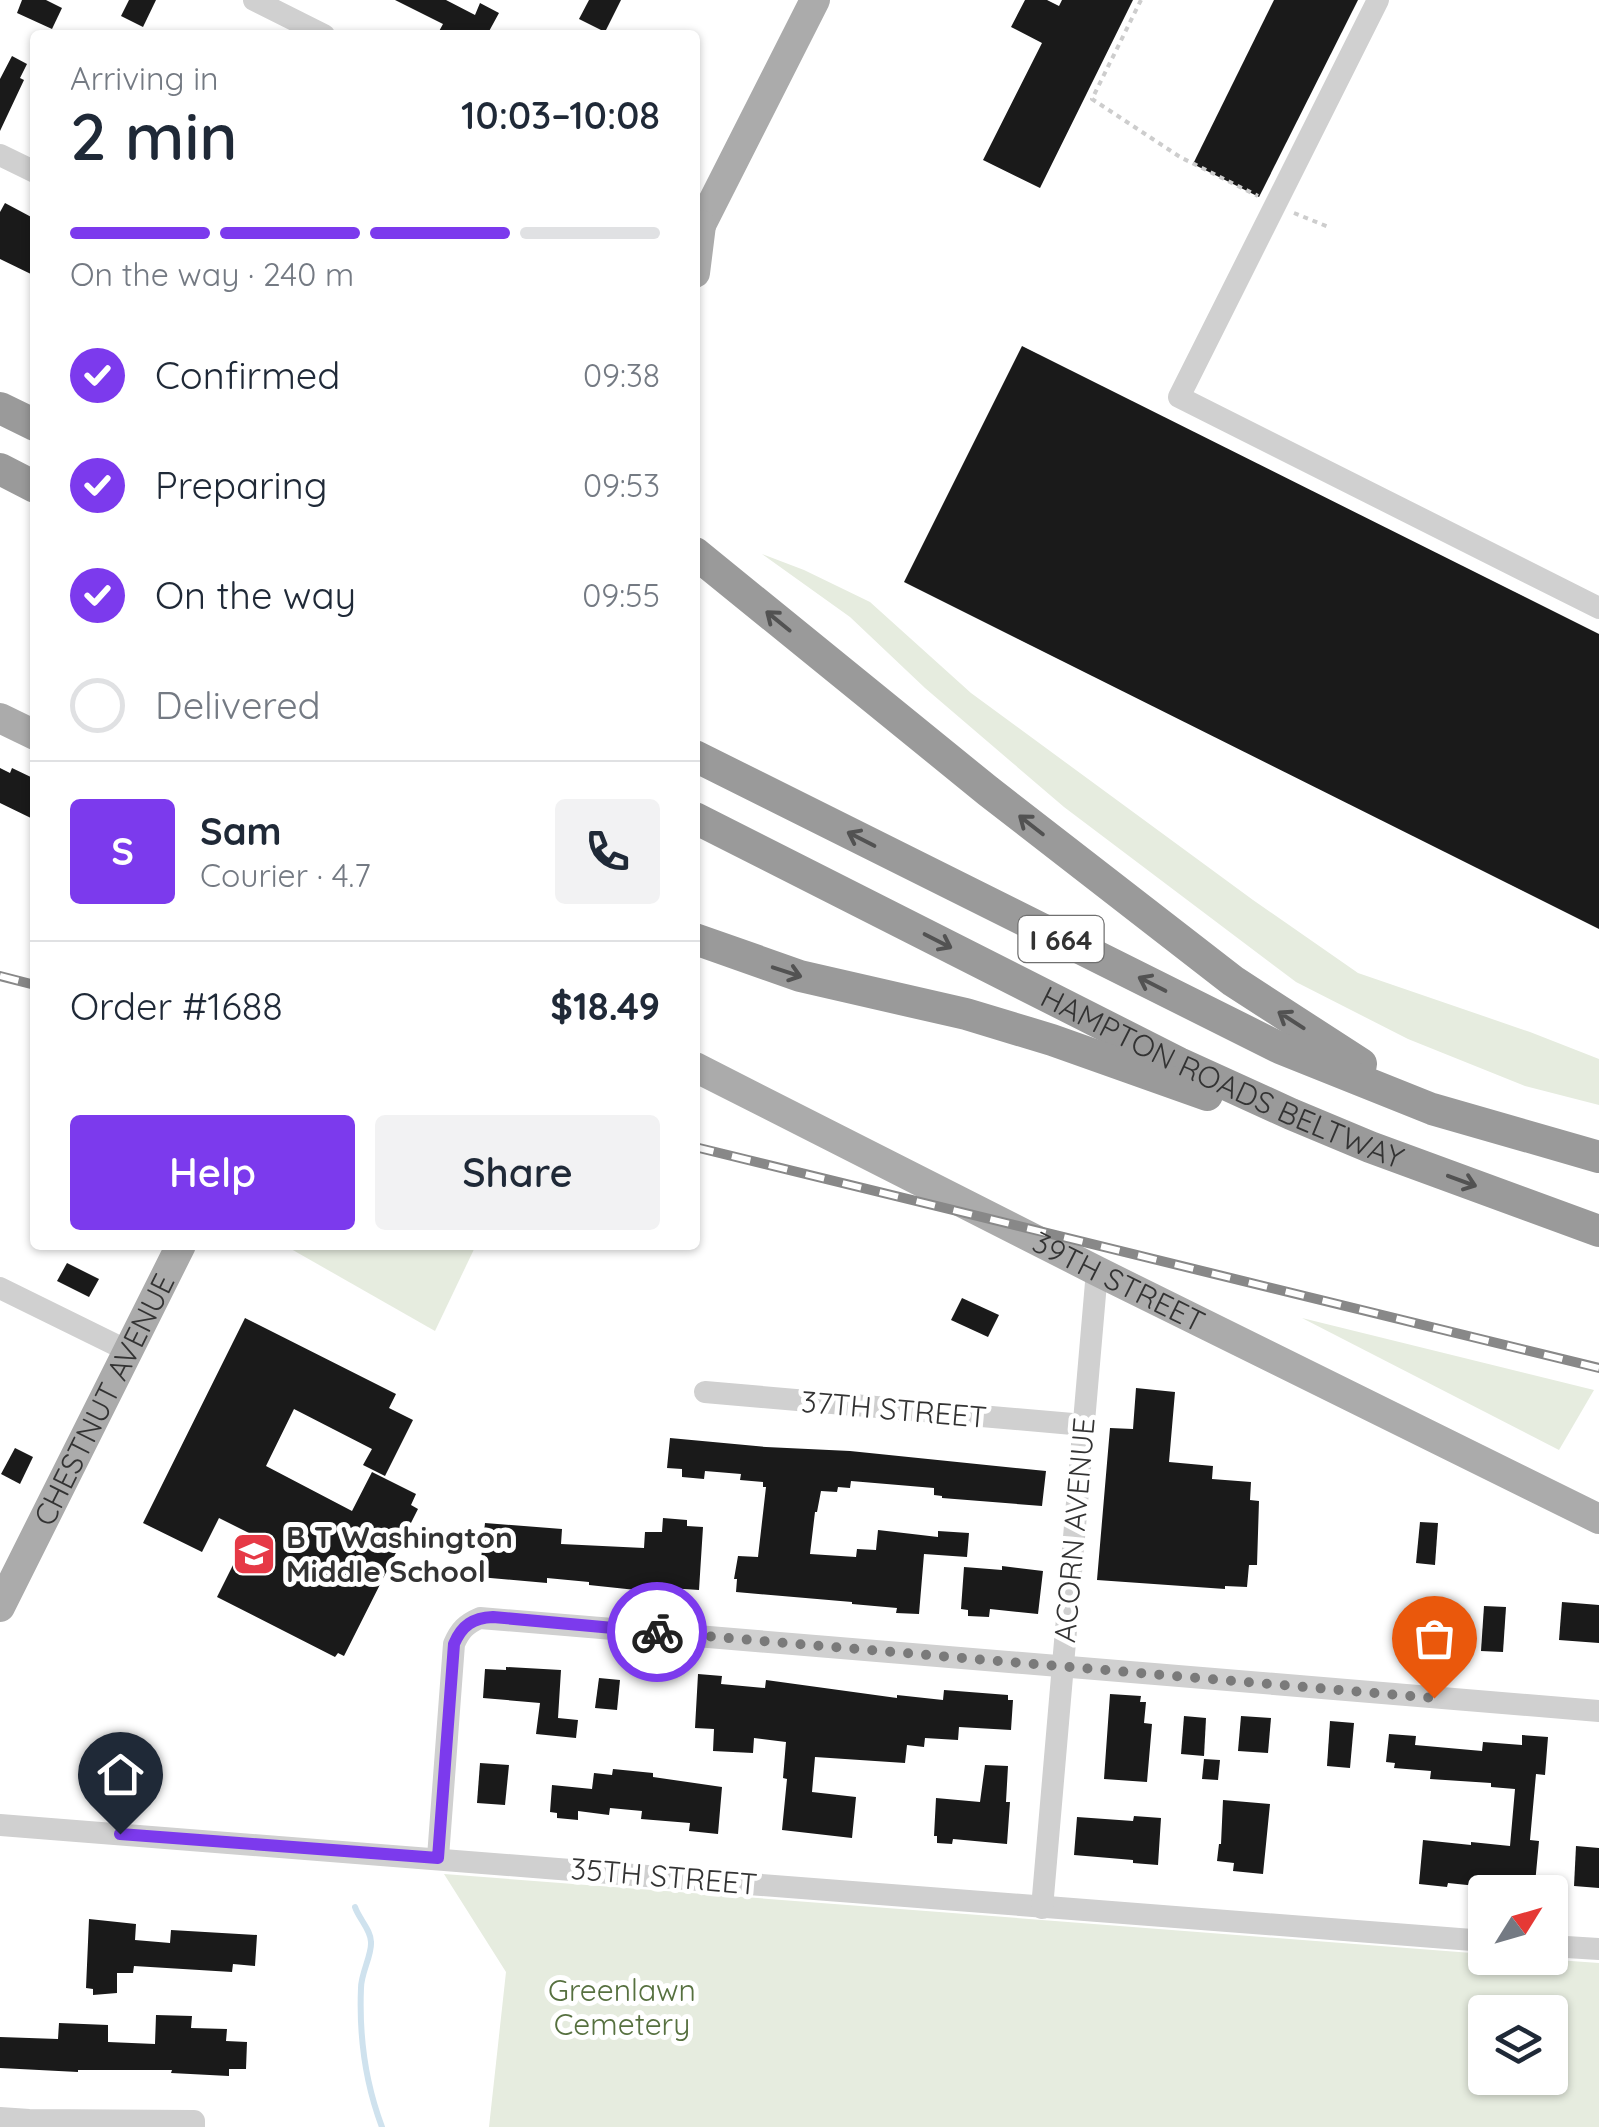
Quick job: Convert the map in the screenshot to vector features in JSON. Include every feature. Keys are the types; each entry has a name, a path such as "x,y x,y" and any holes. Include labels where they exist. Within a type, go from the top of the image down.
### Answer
{"highway":[{"path":"0,408 30,423"},
{"path":"0,470 30,485"},
{"path":"700,557 988,792 1233,982 1432,1109"},
{"name":"HAMPTON ROADS BELTWAY","path":"700,759 1282,1050 1432,1109 1599,1157"},
{"name":"HAMPTON ROADS BELTWAY","path":"700,821 1179,1063 1290,1114 1599,1231"},
{"path":"700,941 800,976 966,1014 1052,1040 1155,1078 1370,1147"}],"main road":[{"path":"700,220 815,0"},
{"path":"0,718 30,733"},
{"name":"39TH STREET","path":"700,1070 1097,1271 1599,1518"},
{"name":"CHESTNUT AVENUE","path":"0,1607 8,1572 178,1250"}],"street":[{"path":"254,0 314,30"},
{"path":"1378,0 1179,397 1599,608"},
{"path":"0,155 30,170"},
{"name":"ACORN AVENUE","path":"1042,1908 1097,1271"},
{"path":"0,1288 128,1350"},
{"name":"37TH STREET","path":"705,1392 1084,1426"},
{"path":"438,1858 454,1644 459,1632 480,1618 1599,1711"},
{"name":"35TH STREET","path":"0,1825 1468,1940"},
{"path":"1568,1947 1599,1950"},
{"path":"0,2118 194,2124"}],"path":[{"path":"1141,0 1092,99 1180,158 1274,205 1331,228"}],"green space":[{"path":"762,554 870,602 971,693 1358,973 1599,1059 1599,1105 1525,1086 1408,1039 1296,982 1064,807 925,688 850,617"},
{"path":"293,1250 474,1250 435,1331"},
{"path":"1302,1318 1594,1390 1559,1450"},
{"name":"Greenlawn Cemetery","path":"444,1874 1468,1953 1468,1975 1568,1975 1568,1961 1599,1963 1599,2127 489,2127 506,1972"}],"building":[{"path":"22,0 46,0 62,8 52,29 17,13"},
{"path":"129,0 156,0 143,27 121,16"},
{"path":"395,0 446,0 475,15 480,3 499,13 490,30 440,30 443,24"},
{"path":"589,0 621,0 606,30 579,19"},
{"path":"1025,0 1047,0 1059,6 1062,0 1133,0 1040,188 983,160 1042,43 1011,27"},
{"path":"1274,0 1358,0 1259,197 1193,164"},
{"path":"12,56 27,64 20,78 24,80 0,131 0,79"},
{"path":"5,203 30,216 30,274 0,259 0,212"},
{"path":"1022,346 1599,634 1599,929 904,582"},
{"path":"0,768 10,773 12,768 30,777 30,818 0,803"},
{"path":"67,1263 99,1279 89,1297 57,1281"},
{"path":"962,1298 999,1315 988,1337 951,1320"},
{"path":"245,1318 396,1394 389,1408 413,1420 385,1476 363,1465 372,1449 294,1409 266,1466 352,1511 372,1472 416,1494 411,1505 418,1509 344,1656 338,1653 335,1657 217,1597 249,1533 219,1518 202,1552 143,1523"},
{"path":"1136,1388 1175,1392 1169,1462 1213,1466 1212,1479 1251,1482 1250,1500 1259,1501 1257,1565 1249,1565 1247,1587 1225,1589 1097,1580 1110,1428 1133,1429"},
{"path":"670,1438 1046,1471 1042,1506 942,1498 934,1495 934,1488 851,1481 850,1488 821,1491 810,1554 856,1557 857,1549 876,1550 878,1530 938,1537 938,1531 969,1533 967,1557 924,1554 919,1614 896,1613 897,1608 852,1602 736,1592 738,1556 758,1557 766,1487 763,1482 740,1480 741,1474 705,1471 704,1479 682,1477 682,1469 667,1468"},
{"path":"15,1448 33,1457 20,1484 1,1474"},
{"path":"663,1518 687,1520 687,1526 703,1527 699,1590 636,1590 547,1578 547,1583 479,1577 485,1523 562,1529 561,1544 644,1548 645,1532 662,1532"},
{"path":"1420,1522 1438,1523 1435,1565 1416,1563"},
{"path":"1002,1566 1043,1571 1038,1614 990,1609 989,1617 968,1616 968,1610 961,1609 964,1567 1002,1570"},
{"path":"1562,1602 1599,1605 1599,1643 1559,1640"},
{"path":"1484,1606 1506,1607 1503,1652 1481,1651"},
{"path":"485,1669 561,1670 558,1718 578,1720 576,1738 536,1734 540,1703 483,1698"},
{"path":"698,1674 722,1676 721,1684 765,1688 766,1680 897,1698 943,1700 944,1690 1008,1695 1008,1700 1013,1700 1011,1730 959,1727 958,1740 925,1738 924,1747 907,1745 905,1763 815,1757 812,1792 856,1797 852,1838 782,1830 786,1742 754,1738 753,1753 713,1751 714,1729 695,1728"},
{"path":"599,1678 620,1680 617,1710 595,1708"},
{"path":"1110,1694 1141,1696 1140,1702 1146,1702 1144,1723 1152,1724 1147,1782 1104,1779"},
{"path":"1184,1716 1206,1718 1204,1756 1181,1754"},
{"path":"1241,1716 1271,1718 1268,1753 1238,1751"},
{"path":"1330,1721 1354,1723 1350,1768 1327,1766"},
{"path":"1389,1734 1416,1736 1415,1745 1482,1751 1483,1742 1522,1745 1522,1735 1548,1737 1545,1775 1536,1774 1530,1840 1539,1841 1536,1875 1468,1875 1468,1885 1419,1884 1423,1840 1510,1846 1515,1789 1491,1787 1491,1783 1430,1779 1431,1771 1394,1768 1395,1763 1386,1762"},
{"path":"1204,1759 1220,1760 1218,1780 1202,1779"},
{"path":"480,1763 509,1765 505,1805 477,1803"},
{"path":"985,1765 1008,1766 1007,1844 953,1839 952,1844 937,1843 936,1798 980,1802"},
{"path":"613,1769 722,1787 718,1834 689,1831 690,1823 641,1819 642,1811 610,1808 609,1815 578,1811 578,1820 557,1818 557,1813 550,1812 552,1785 592,1789 594,1773 612,1775"},
{"path":"1223,1800 1270,1804 1263,1874 1233,1871 1234,1863 1217,1861"},
{"path":"1134,1816 1161,1818 1158,1865 1074,1855 1077,1817 1133,1821"},
{"path":"1576,1846 1599,1848 1599,1888 1574,1886"},
{"path":"89,1919 136,1924 135,1940 170,1943 171,1930 257,1935 255,1966 233,1964 232,1972 134,1966 133,1973 117,1973 117,1993 93,1995 93,1989 86,1988"},
{"path":"156,2015 192,2016 191,2028 227,2029 226,2041 247,2042 246,2069 229,2069 229,2076 171,2073 172,2070 78,2072 0,2068 0,2037 58,2039 59,2023 108,2025 108,2042 155,2044"}],"waterway":[{"path":"355,1907 370,1938 370,1953 361,1982 361,2024 367,2076 382,2127"}],"railway":[{"path":"0,976 30,984"},
{"path":"700,1148 1599,1368"}],"way so far":[{"path":"657,1632 1434,1698"}],"place":[{"name":"B T Washington Middle School","path":"254,1554"}],"route":[{"path":"120,1834 438,1858 454,1644 459,1632 468,1623 493,1617 657,1632"}]}
